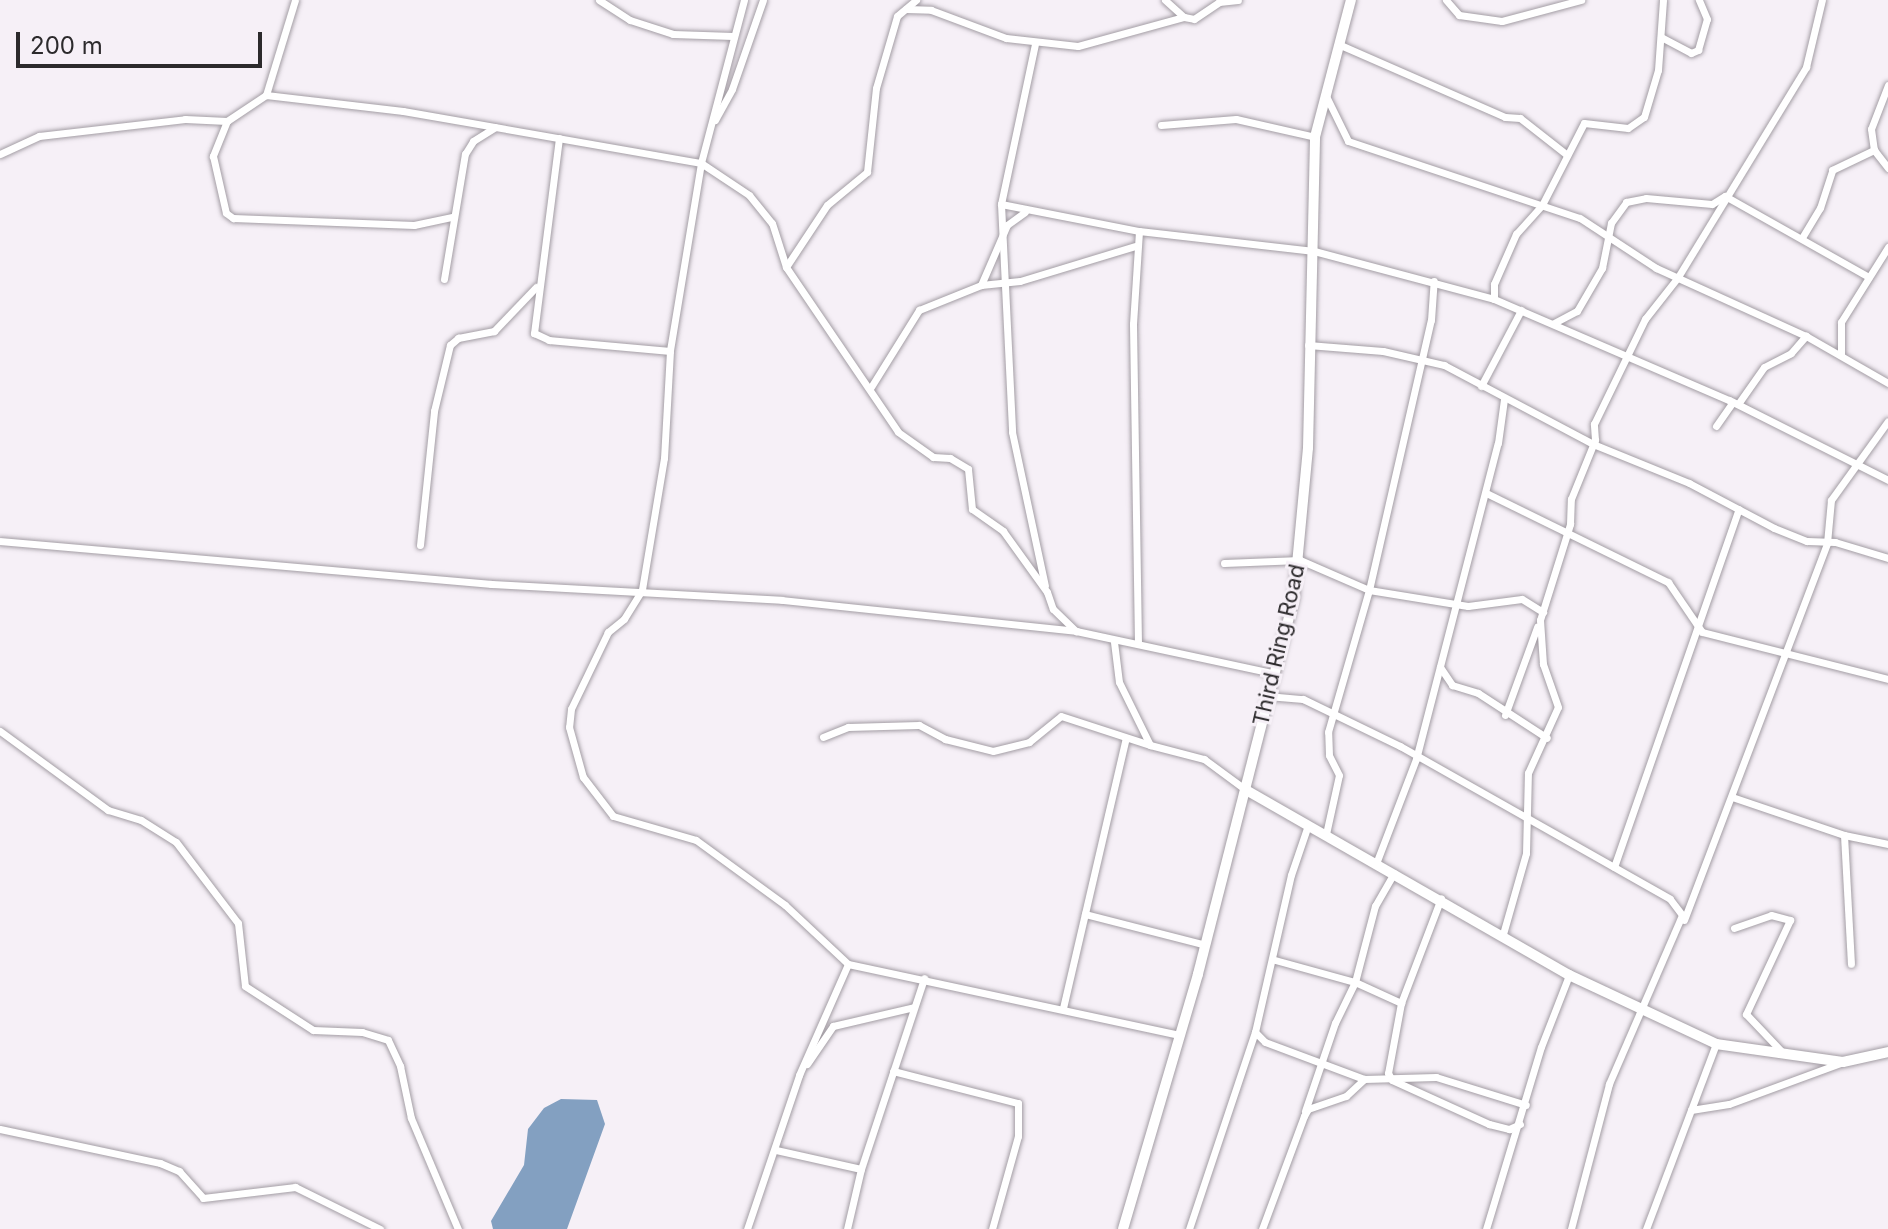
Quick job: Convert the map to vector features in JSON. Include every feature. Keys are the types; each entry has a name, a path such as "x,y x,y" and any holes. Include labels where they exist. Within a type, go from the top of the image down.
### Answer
{"street":[{"path":"295,0 266,95 227,121 213,156 226,213 233,218 414,225 452,217"},
{"path":"599,0 630,20 673,34 733,36"},
{"path":"744,0 701,163 670,351 664,458 642,590 624,619 608,632 571,709 573,752 583,777 622,823 696,840 785,905 848,964 1179,1035"},
{"path":"709,131 732,89 763,0"},
{"path":"786,267 827,205 867,172 876,88 897,16 916,0"},
{"path":"1165,0 1184,17"},
{"path":"906,9 931,10 1035,44 1091,44 1184,17 1204,16 1220,1 1238,0"},
{"name":"Third Ring Road","path":"1123,1229 1246,790 1300,560 1314,251 1315,137 1324,91 1351,0"},
{"path":"1446,0 1459,15 1502,21 1581,0"},
{"path":"1494,299 1494,284 1516,234 1542,205 1588,121 1628,128 1640,122 1658,70 1663,0"},
{"path":"1661,37 1691,53 1698,50 1707,19 1699,0"},
{"path":"1505,715 1542,616 1571,499 1593,444 1594,424 1658,298 1678,277 1806,67 1822,0"},
{"path":"1035,44 1001,204 1012,432 1047,592 1053,609 1076,631"},
{"path":"1338,44 1505,117 1528,122 1567,155"},
{"path":"1888,85 1871,129 1874,150 1888,168"},
{"path":"1324,91 1348,141 1580,218 1608,238 1678,277 1806,336 1888,384"},
{"path":"266,95 497,126 701,163 749,195 772,223 786,267 911,446 968,469 972,509 1003,531 1047,592"},
{"path":"0,154 39,136 185,119 227,121"},
{"path":"1161,125 1236,119 1315,137"},
{"path":"444,279 465,154 473,141 497,126"},
{"path":"559,138 532,323 538,337 670,351"},
{"path":"1803,236 1832,170 1874,150"},
{"path":"1725,196 1803,236 1869,277"},
{"path":"1554,323 1577,311 1602,268 1611,223 1626,202 1674,197 1712,204 1725,196"},
{"path":"1001,204 1025,212 1139,231 1314,251 1494,299 1735,403 1888,480"},
{"path":"981,285 1004,231 1025,212"},
{"path":"1138,643 1135,246 1139,231"},
{"path":"871,387 919,310 981,285 1004,284 1135,246"},
{"path":"1841,354 1841,322 1888,247"},
{"path":"1326,834 1339,775 1329,755 1334,714 1369,590 1420,361 1434,281"},
{"path":"420,545 434,411 450,345 458,338 494,331 537,285"},
{"path":"1481,386 1521,310"},
{"path":"1716,426 1759,373 1791,353 1806,336"},
{"path":"1308,345 1383,351 1444,365 1593,444 1807,541 1888,558"},
{"path":"1377,861 1416,759 1454,603 1486,493 1504,399"},
{"path":"1571,1229 1609,1084 1683,922 1732,797 1781,655 1827,543 1831,500 1861,466 1888,421"},
{"path":"1486,493 1668,582 1702,632 1781,655 1888,679"},
{"path":"1614,867 1739,509"},
{"path":"0,541 491,584 642,590 1076,631 1114,642 1138,643 1272,673"},
{"path":"1224,563 1300,560 1369,590 1454,603 1522,599 1542,616 1543,664 1558,707 1547,738 1528,773 1531,822 1503,934"},
{"path":"1114,642 1119,682 1150,745"},
{"path":"1440,667 1452,685 1478,693 1505,715 1547,738"},
{"path":"1267,696 1289,695 1400,746 1416,759 1670,899 1683,922"},
{"path":"823,737 848,727 919,725 945,739 993,751 1029,742 1061,716 1204,759 1246,790 1441,897 1569,975 1716,1044 1788,1058 1843,1062"},
{"path":"0,731 108,810 141,820 176,842 238,923 245,986 313,1030 362,1032 388,1040 400,1066 411,1118 458,1229"},
{"path":"1063,1008 1126,738"},
{"path":"1732,797 1844,835 1888,844"},
{"path":"1189,1229 1255,1032 1275,960 1291,875 1308,825"},
{"path":"1844,835 1851,964"},
{"path":"1262,1229 1335,1023 1355,982 1375,906 1395,871"},
{"path":"1441,897 1401,1003 1388,1073 1392,1080 1489,1124 1509,1129 1520,1124"},
{"path":"1085,914 1202,944"},
{"path":"1734,928 1771,915 1790,920 1746,1014 1788,1058"},
{"path":"1275,960 1355,982 1401,1003"},
{"path":"747,1229 799,1075 848,964"},
{"path":"1486,1229 1569,975"},
{"path":"847,1229 861,1169 924,978"},
{"path":"799,1075 833,1026 914,1007"},
{"path":"1255,1032 1265,1042 1364,1079 1436,1077 1526,1105"},
{"path":"1248,1048 1265,1042"},
{"path":"1646,1229 1716,1044"},
{"path":"1691,1110 1729,1104 1843,1062 1888,1052"},
{"path":"893,1071 1018,1103 1018,1136 992,1229"},
{"path":"1304,1116 1308,1109 1346,1096 1364,1079"},
{"path":"0,1129 160,1163 179,1171 203,1198 295,1187 380,1229"},
{"path":"776,1150 861,1169"}],"water":[{"path":"561,1099 597,1100 605,1124 567,1229 493,1229 491,1221 524,1165 528,1129 544,1108"}]}
